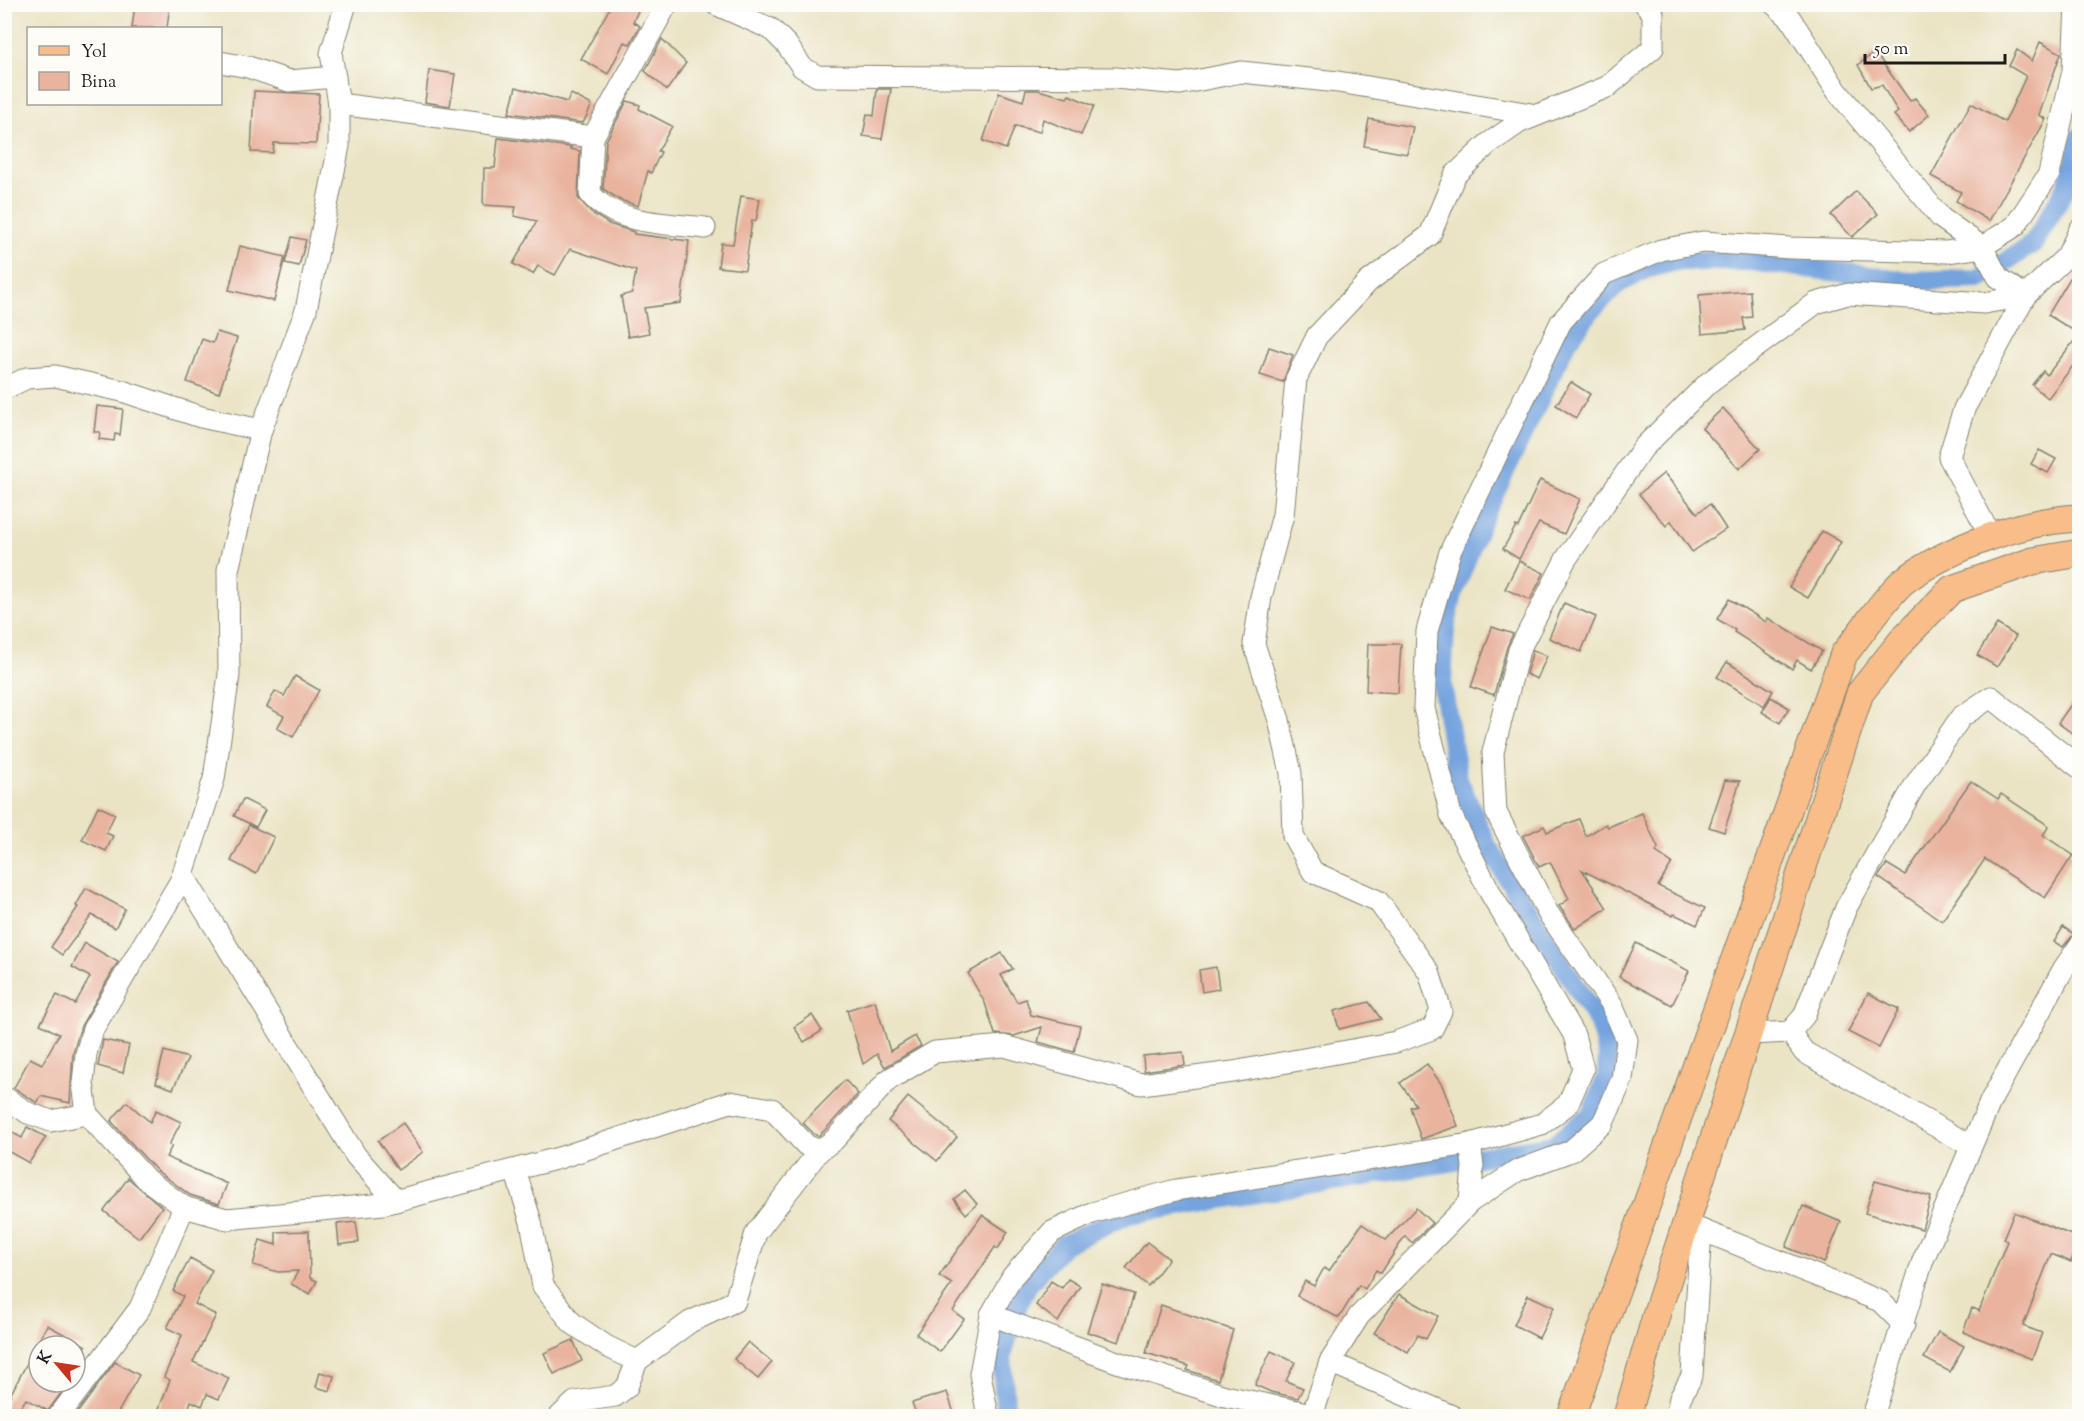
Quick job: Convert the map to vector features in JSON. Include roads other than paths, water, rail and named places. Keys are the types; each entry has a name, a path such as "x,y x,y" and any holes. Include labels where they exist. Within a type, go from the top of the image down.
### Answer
{"main road":[{"path":"1571,1416 1844,654 1904,581 1972,543 2049,519 2079,518"},
{"path":"1627,1416 1658,1309 1693,1227 1748,1034 1860,693 1904,638 1952,589 2033,561 2079,553"}],"street":[{"path":"346,4 331,53 339,104 339,146 306,310 261,430 228,570 229,675 214,779 183,875 93,1029 86,1054 83,1083 87,1114 147,1180 184,1207 228,1219 396,1201 559,1158 730,1102 772,1109 806,1145 819,1151"},
{"path":"667,4 593,136 590,194 600,205 628,218 705,228"},
{"path":"715,4 771,29 787,45 802,67 817,76 1115,78 1180,84 1240,72 1338,82 1537,115"},
{"path":"560,1416 575,1402 615,1396 627,1387 637,1361 690,1322 735,1301 756,1233 819,1151 834,1140 888,1080 935,1053 1004,1046 1141,1084 1233,1072 1396,1042 1432,1029 1441,1011 1429,972 1378,901 1313,872 1293,836 1291,773 1279,720 1254,644 1261,597 1283,515 1296,379 1317,336 1368,282 1430,235 1455,175 1488,144 1520,122 1607,87 1653,48 1653,13 1645,4"},
{"path":"1774,4 1790,18 1837,91 1941,218 2025,296"},
{"path":"1990,263 2049,174 2073,71 2076,4"},
{"path":"222,62 248,67 289,81 334,77"},
{"path":"339,104 593,136"},
{"path":"1990,537 1949,457 1964,410 2025,296 2067,256 2079,229"},
{"path":"988,1416 980,1374 1003,1320 1012,1277 1052,1232 1092,1213 1176,1190 1471,1153 1542,1124 1568,1104 1583,1069 1574,1035 1491,894 1451,815 1424,708 1427,631 1450,552 1561,322 1604,274 1661,250 1703,242 1790,248 1947,252 1990,263"},
{"path":"1003,1320 1117,1362 1225,1396 1312,1415 1330,1362 1359,1316 1470,1202 1517,1171 1572,1151 1603,1123 1622,1080 1627,1040 1611,1004 1548,913 1496,812 1493,752 1519,650 1566,559 1643,448 1708,382 1816,303 1848,294 1984,303 2025,296"},
{"path":"4,389 27,378 55,376 122,391 201,417 261,430"},
{"path":"1748,1034 1790,1032 1804,1016 1846,908 1916,784 1961,717 1991,697 2079,768"},
{"path":"183,875 356,1156 396,1201"},
{"path":"1873,1416 1923,1260 1991,1100 2079,945"},
{"path":"1790,1032 1804,1052 1971,1146"},
{"path":"4,1097 28,1113 51,1121 87,1114"},
{"path":"1470,1202 1471,1153"},
{"path":"515,1170 531,1222 543,1286 572,1323 606,1346 637,1361"},
{"path":"59,1416 140,1308 184,1207"},
{"path":"1676,1416 1680,1398 1692,1376 1693,1227 1880,1301 1904,1325"},
{"path":"1330,1362 1452,1416"}],"waterway":[{"path":"1009,1416 1005,1407 1002,1355 1018,1304 1028,1284 1064,1244 1129,1214 1553,1145 1591,1115 1607,1077 1608,1055 1599,1023 1486,844 1458,779 1442,684 1445,629 1453,593 1480,524 1565,345 1591,310 1619,283 1646,269 1675,261 1751,261 1909,281 1979,279 2034,243 2068,184 2080,137"}]}
